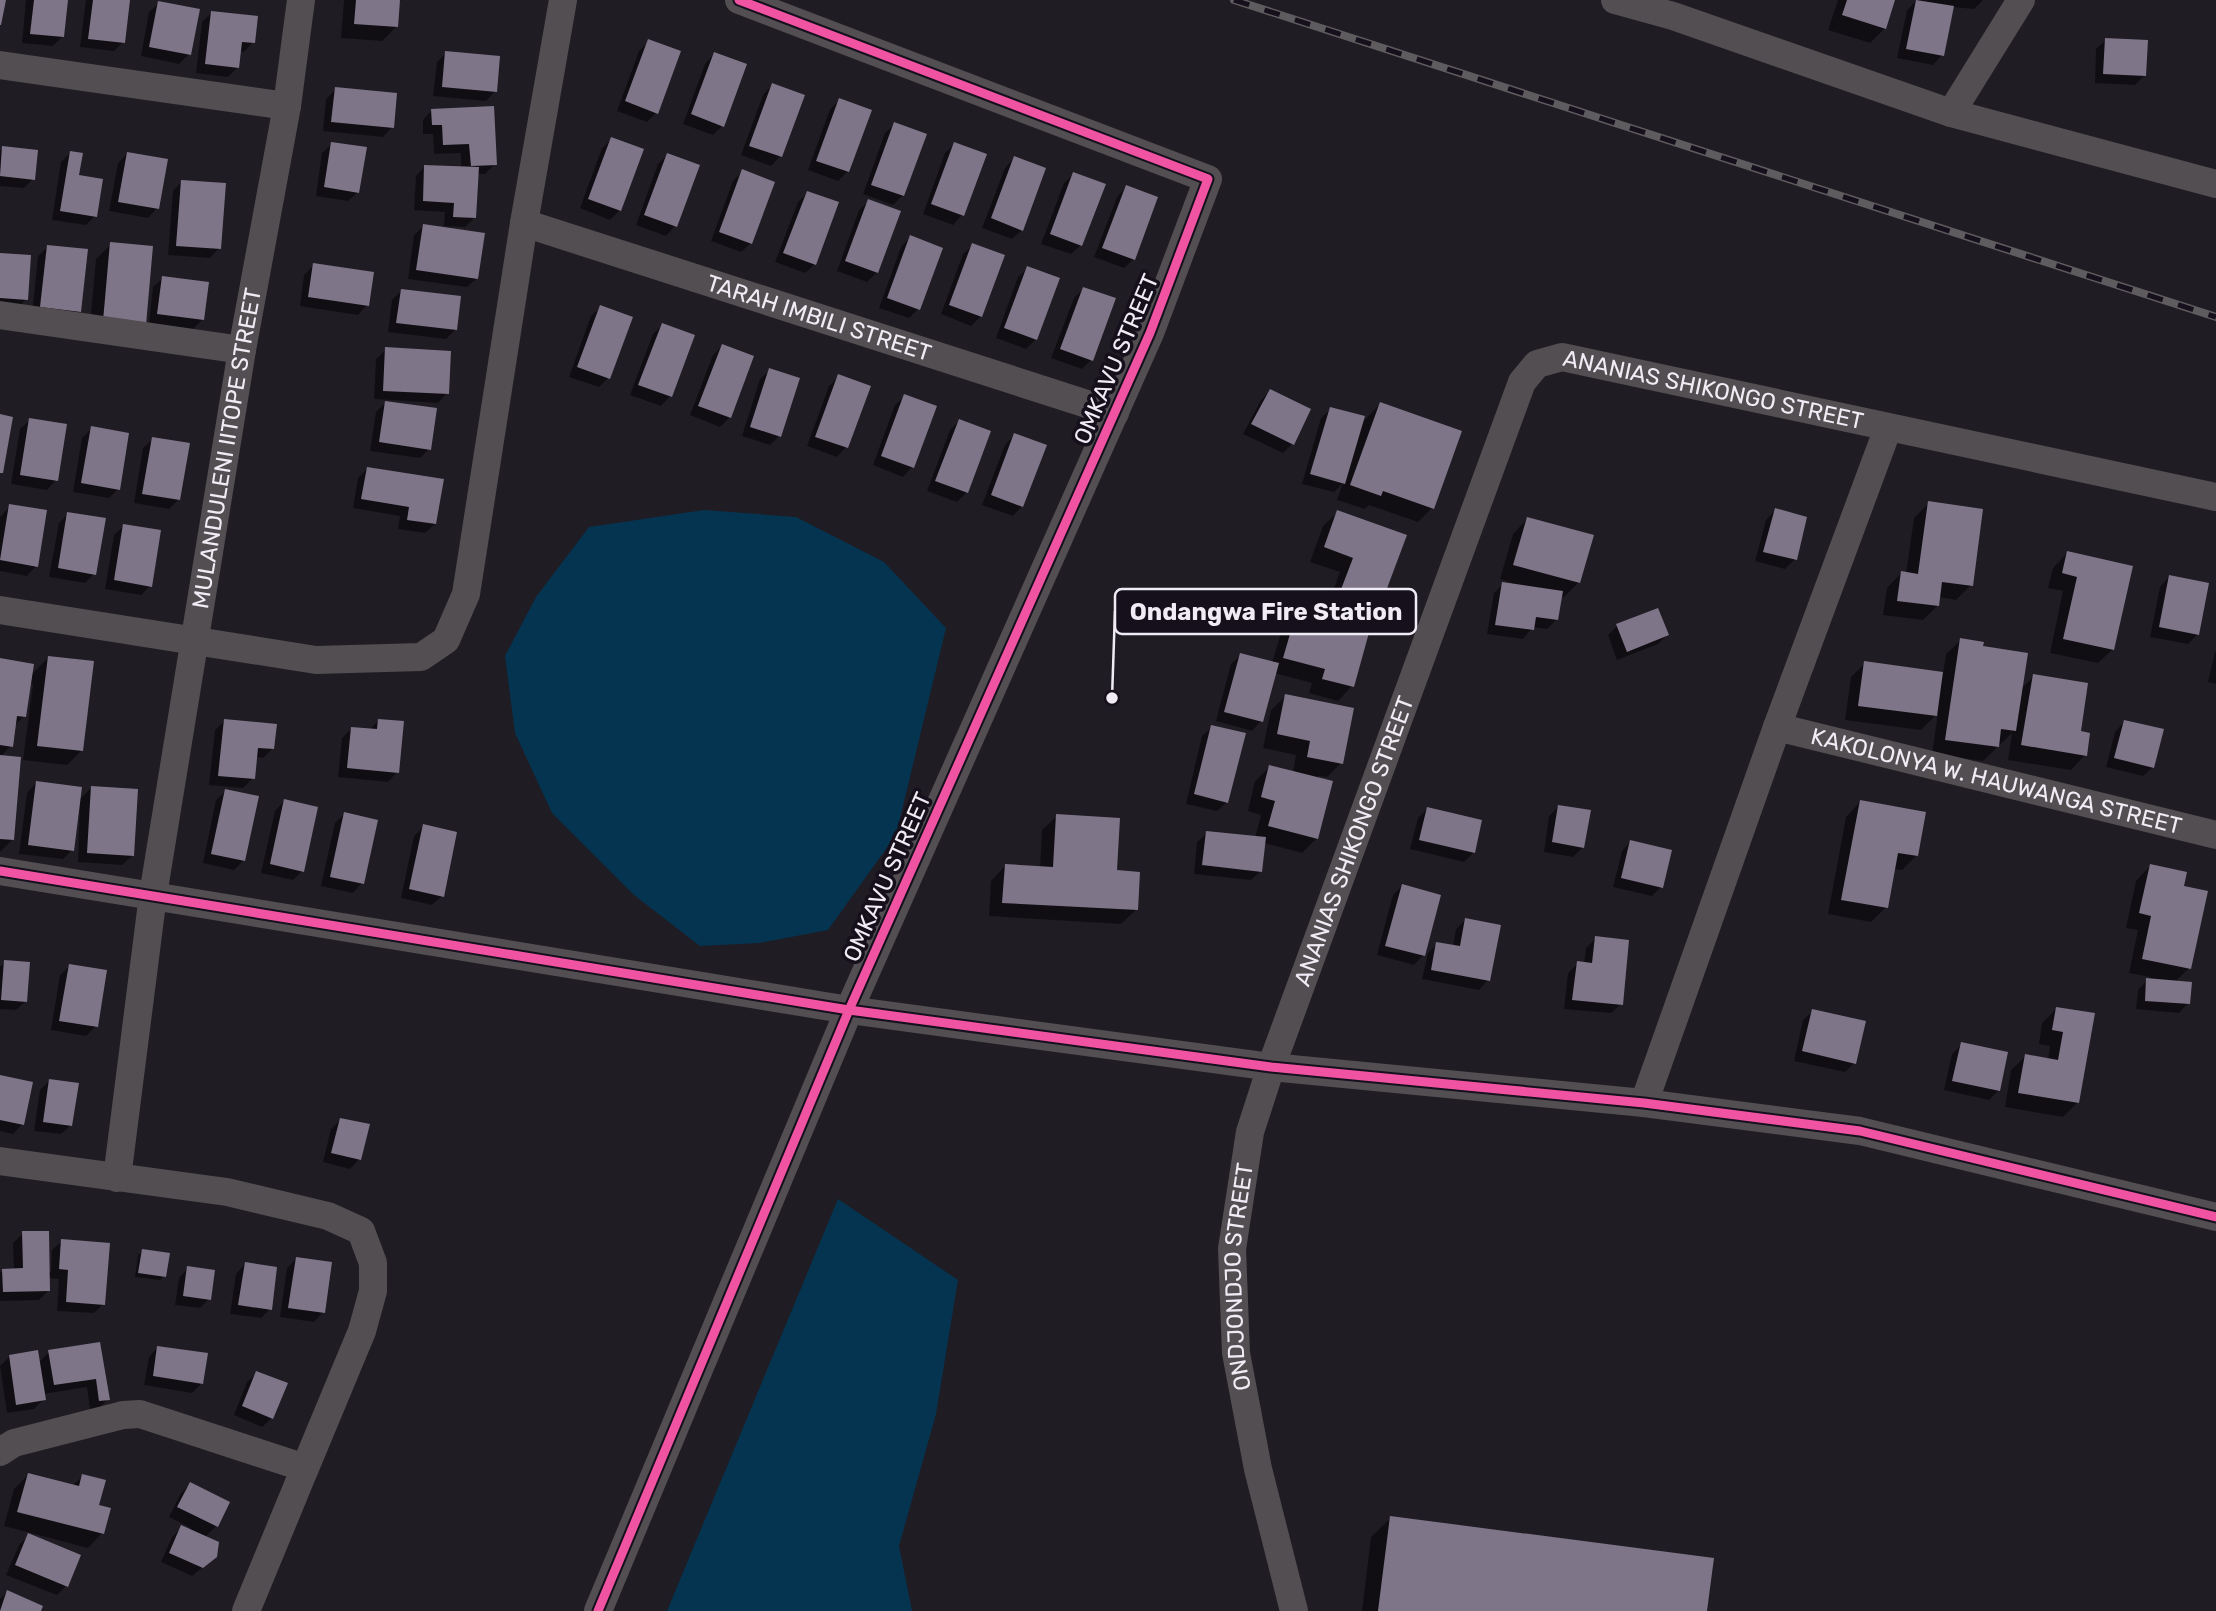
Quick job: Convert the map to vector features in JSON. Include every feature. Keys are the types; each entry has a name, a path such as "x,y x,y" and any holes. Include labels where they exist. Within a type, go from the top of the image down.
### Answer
{"street":[{"name":"MULANDULENI IITOPE STREET","path":"117,1178 153,895 242,350 287,106 301,0"},
{"path":"0,610 316,660 421,657 446,640 466,594 524,223 563,0"},
{"name":"OMKAVU STREET","path":"598,1611 849,1010 1150,333 1208,179 739,0"},
{"path":"1615,0 1679,8 1951,113 2214,180"},
{"path":"1951,113 2021,0"},
{"path":"0,65 287,106"},
{"name":"TARAH IMBILI STREET","path":"524,223 1115,413"},
{"path":"0,316 242,350"},
{"name":"ANANIAS SHIKONGO STREET","path":"1271,1067 1522,382 1537,364 1562,357 2216,497"},
{"name":"KAKOLONYA W. HAUWANGA STREET","path":"1644,1103 1777,727 1888,428"},
{"name":"KAKOLONYA W. HAUWANGA STREET","path":"1777,727 2216,835"},
{"path":"0,871 849,1010 1271,1067 1644,1103 1860,1131 2216,1217"},
{"name":"ONDJONDJO STREET","path":"1271,1067 1250,1132 1232,1249 1236,1353 1258,1469 1294,1611"},
{"path":"0,1161 227,1192 328,1216 361,1231 373,1262 373,1291 362,1331 246,1611"},
{"path":"0,1452 14,1443 123,1415 140,1414 305,1468"}],"water":[{"path":"704,510 796,517 884,562 946,628 896,835 828,930 759,943 700,946 634,895 552,813 515,733 505,656 536,597 589,527"},
{"path":"838,1199 958,1280 936,1414 899,1546 912,1611 667,1611"}],"building":[{"path":"0,0 6,0 1,25 0,25"},
{"path":"34,0 68,0 64,37 30,34"},
{"path":"93,0 130,0 125,43 88,39"},
{"path":"356,0 400,0 398,27 354,24"},
{"path":"1847,0 1895,0 1886,29 1842,15"},
{"path":"1916,0 1954,6 1944,56 1906,49"},
{"path":"158,1 200,9 191,55 149,47"},
{"path":"211,11 258,16 255,43 242,42 239,68 205,64"},
{"path":"2105,38 2148,40 2146,76 2103,74"},
{"path":"648,39 681,51 658,114 625,101"},
{"path":"445,51 500,56 497,92 442,87"},
{"path":"714,52 747,64 724,127 691,114"},
{"path":"772,83 805,95 782,157 749,146"},
{"path":"335,87 397,93 394,128 331,122"},
{"path":"839,98 872,110 849,172 816,161"},
{"path":"494,106 497,165 471,166 469,144 443,145 442,125 432,125 431,109"},
{"path":"894,122 927,134 904,196 871,185"},
{"path":"611,137 644,149 621,211 588,199"},
{"path":"331,142 367,147 359,193 324,187"},
{"path":"954,142 987,154 964,216 931,204"},
{"path":"2,146 38,150 35,180 0,176"},
{"path":"70,151 83,153 79,175 103,179 97,217 60,211"},
{"path":"127,152 168,159 159,209 118,202"},
{"path":"667,153 700,165 677,227 644,215"},
{"path":"1014,156 1046,168 1023,231 991,218"},
{"path":"424,165 479,167 476,218 453,217 454,203 423,201"},
{"path":"742,169 775,182 752,244 719,232"},
{"path":"1073,172 1106,184 1082,246 1050,234"},
{"path":"181,180 226,183 221,249 176,246"},
{"path":"1126,185 1158,197 1135,260 1102,248"},
{"path":"807,191 839,202 816,265 783,253"},
{"path":"868,199 901,211 878,273 845,261"},
{"path":"423,224 485,233 478,279 416,270"},
{"path":"910,235 943,248 920,310 887,298"},
{"path":"110,242 153,246 146,325 103,321"},
{"path":"972,243 1005,255 982,317 949,305"},
{"path":"47,245 88,249 81,312 40,307"},
{"path":"0,253 31,255 28,300 0,298"},
{"path":"313,263 374,272 369,306 308,297"},
{"path":"1027,266 1060,278 1037,340 1004,328"},
{"path":"162,276 209,282 204,320 157,314"},
{"path":"1083,287 1116,298 1093,361 1060,349"},
{"path":"401,289 461,296 457,330 396,323"},
{"path":"600,305 633,317 610,379 577,367"},
{"path":"662,323 695,335 672,397 638,385"},
{"path":"722,344 754,356 731,418 698,406"},
{"path":"385,347 451,351 449,394 383,391"},
{"path":"769,368 800,378 781,437 750,427"},
{"path":"838,374 871,386 848,448 815,437"},
{"path":"1270,389 1311,409 1294,445 1251,424"},
{"path":"904,394 937,406 914,468 881,456"},
{"path":"385,401 437,408 431,450 379,442"},
{"path":"1380,402 1462,431 1434,509 1383,491 1381,496 1350,485"},
{"path":"1330,407 1365,416 1345,484 1310,474"},
{"path":"0,414 13,417 3,473 0,473"},
{"path":"29,418 67,424 58,481 20,475"},
{"path":"959,419 991,431 968,493 935,481"},
{"path":"91,426 129,433 120,490 81,483"},
{"path":"1014,433 1047,445 1023,507 991,495"},
{"path":"152,437 190,443 180,500 142,494"},
{"path":"367,467 444,479 436,524 407,520 409,507 361,499"},
{"path":"1928,501 1983,509 1973,586 1942,582 1939,606 1897,601 1901,571 1918,574"},
{"path":"9,504 47,510 38,567 0,560"},
{"path":"1775,508 1807,517 1797,560 1763,552"},
{"path":"1337,510 1407,535 1380,607 1340,592 1353,558 1324,547"},
{"path":"67,512 106,518 96,575 58,568"},
{"path":"1527,517 1594,535 1580,583 1513,565"},
{"path":"123,524 161,530 152,587 114,580"},
{"path":"2067,551 2133,566 2114,650 2063,639 2077,577 2062,573"},
{"path":"2169,575 2209,583 2199,635 2159,627"},
{"path":"1502,582 1563,591 1558,620 1536,617 1534,630 1495,625"},
{"path":"1658,608 1669,635 1627,652 1616,624"},
{"path":"1297,610 1370,629 1354,687 1322,679 1325,669 1283,658"},
{"path":"1960,638 1984,642 1983,646 2028,653 2016,731 2001,729 1999,747 1945,740"},
{"path":"1240,653 1279,663 1263,722 1224,712"},
{"path":"48,656 94,661 83,751 37,746"},
{"path":"0,658 34,664 26,717 17,716 13,747 0,745"},
{"path":"1864,661 1943,672 1937,716 1858,706"},
{"path":"2033,674 2088,683 2081,731 2090,733 2087,756 2021,745"},
{"path":"1285,694 1354,708 1343,764 1307,757 1310,741 1277,734"},
{"path":"224,719 277,724 274,749 258,748 255,779 218,776"},
{"path":"378,719 404,721 399,773 347,768 351,727 377,729"},
{"path":"2124,720 2164,729 2154,768 2114,758"},
{"path":"1211,725 1246,733 1228,803 1194,794"},
{"path":"0,755 21,757 14,840 0,839"},
{"path":"1269,765 1333,781 1318,839 1268,826 1275,801 1261,797"},
{"path":"36,781 82,787 74,851 28,845"},
{"path":"91,786 138,789 134,856 87,853"},
{"path":"225,789 259,796 245,861 211,854"},
{"path":"284,799 318,807 304,872 270,864"},
{"path":"1860,800 1926,812 1918,856 1898,853 1888,908 1841,900"},
{"path":"1558,805 1591,810 1584,848 1552,842"},
{"path":"1427,807 1482,820 1475,853 1419,840"},
{"path":"344,812 378,820 364,884 330,877"},
{"path":"1056,814 1120,818 1117,870 1140,872 1138,910 1002,903 1005,864 1053,867"},
{"path":"423,824 457,832 444,897 409,889"},
{"path":"1206,831 1266,837 1262,872 1202,865"},
{"path":"1630,840 1672,850 1663,888 1621,878"},
{"path":"2150,864 2187,872 2184,886 2208,891 2191,969 2142,959 2151,916 2139,913"},
{"path":"1402,884 1441,895 1425,956 1385,946"},
{"path":"1465,918 1501,925 1490,981 1431,970 1436,942 1460,946"},
{"path":"1595,936 1629,940 1623,1005 1572,1000 1577,961 1592,963"},
{"path":"4,960 30,962 27,1002 1,1000"},
{"path":"69,964 107,970 98,1027 59,1021"},
{"path":"2146,978 2192,982 2190,1004 2145,1001"},
{"path":"2056,1007 2095,1013 2079,1103 2018,1093 2025,1054 2058,1060 2063,1032 2052,1030"},
{"path":"1812,1009 1866,1021 1856,1064 1802,1051"},
{"path":"1961,1042 2008,1052 2000,1091 1952,1081"},
{"path":"0,1075 33,1082 24,1125 0,1120"},
{"path":"49,1079 79,1083 72,1126 43,1122"},
{"path":"340,1118 370,1124 361,1160 331,1153"},
{"path":"22,1231 49,1231 50,1291 3,1292 2,1269 23,1268"},
{"path":"61,1239 110,1243 105,1305 66,1302 68,1270 59,1269"},
{"path":"142,1249 170,1253 166,1277 138,1273"},
{"path":"296,1257 332,1262 325,1313 288,1308"},
{"path":"245,1262 277,1267 272,1310 238,1305"},
{"path":"187,1266 215,1270 211,1300 183,1296"},
{"path":"100,1342 110,1400 99,1401 96,1379 54,1385 48,1350"},
{"path":"157,1346 208,1353 203,1384 153,1376"},
{"path":"38,1350 46,1400 16,1405 9,1355"},
{"path":"256,1371 288,1383 273,1419 242,1406"},
{"path":"28,1473 79,1486 82,1474 106,1480 99,1505 111,1508 104,1534 17,1512"},
{"path":"190,1482 230,1502 218,1527 177,1507"},
{"path":"1390,1516 1714,1558 1707,1611 1378,1611"},
{"path":"181,1525 219,1542 217,1557 203,1568 169,1553"},
{"path":"28,1533 81,1555 68,1587 15,1565"},
{"path":"7,1590 43,1606 41,1611 0,1611"}],"railway":[{"path":"1234,0 2216,317"}],"cycle path":[{"path":"598,1611 849,1010 1150,333 1208,179 739,0"},
{"path":"0,871 849,1010 1271,1067 1644,1103 1860,1131 2216,1217"}],"place":[{"name":"Ondangwa Fire Station","path":"1112,698"}]}
